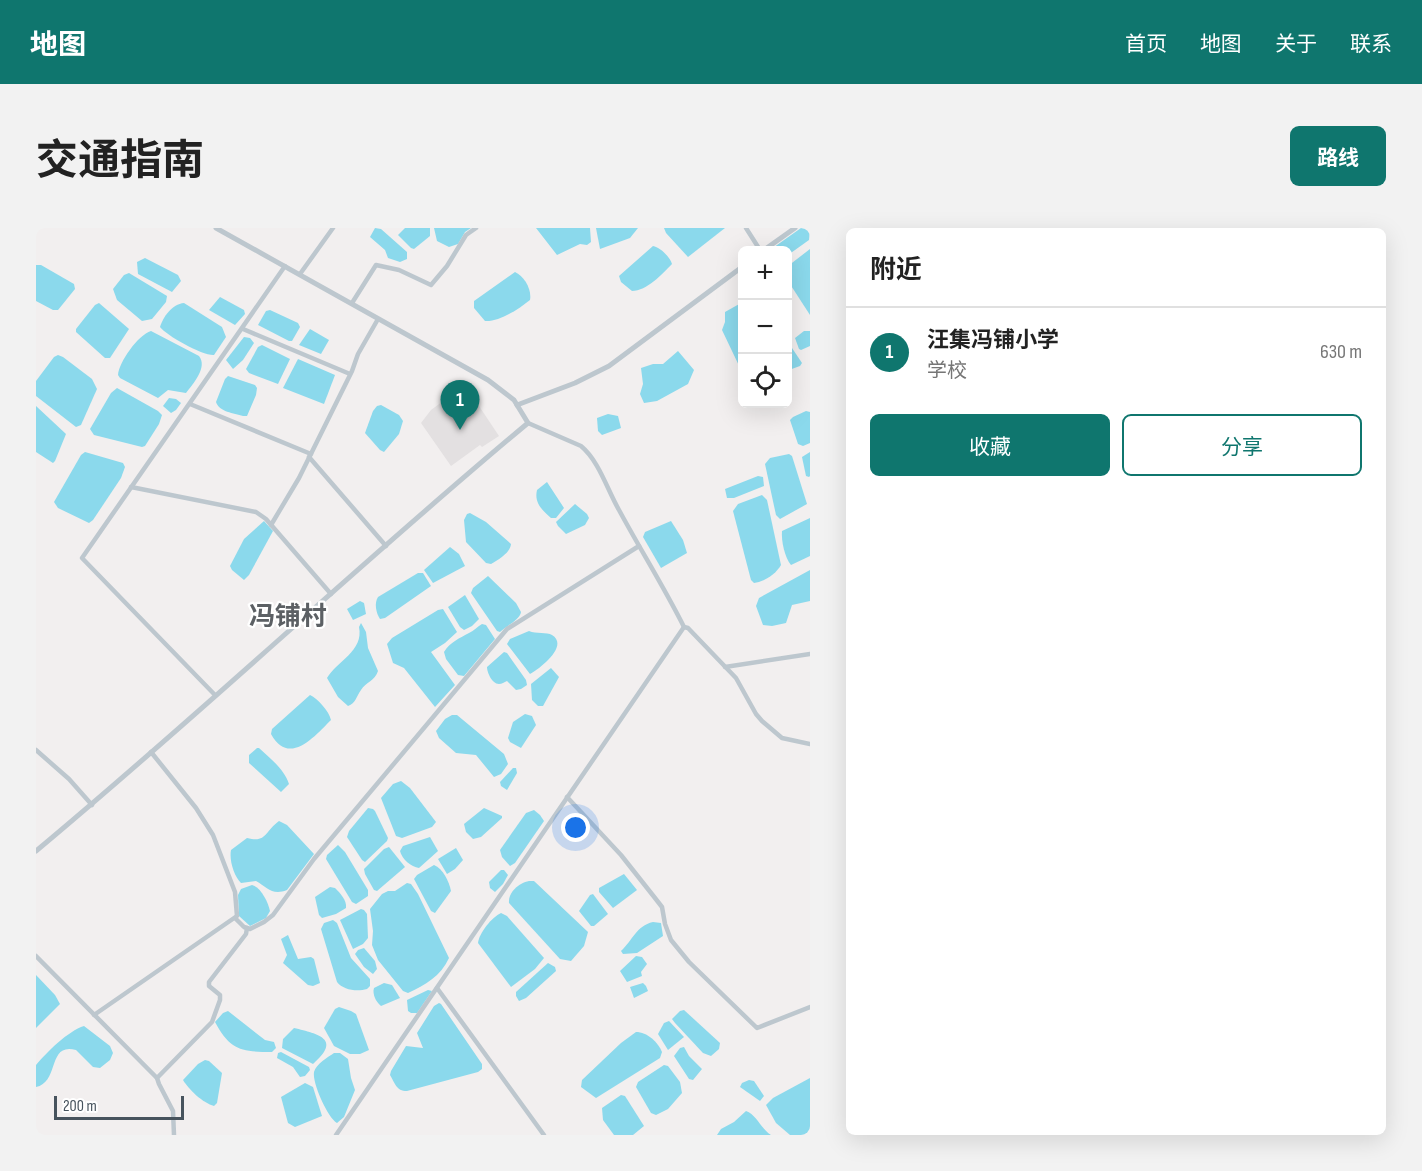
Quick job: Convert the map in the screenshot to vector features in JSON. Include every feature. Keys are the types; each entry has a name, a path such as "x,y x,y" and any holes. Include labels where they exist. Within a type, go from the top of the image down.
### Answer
{"street":[{"path":"216,228 488,380 518,405 528,423 588,453 594,460 684,627 688,628 736,678 762,721 782,738 810,744"},
{"path":"300,274 333,228"},
{"path":"352,303 376,265 399,270 431,285 447,266 466,235 476,228"},
{"path":"746,228 759,246"},
{"path":"768,246 795,228"},
{"path":"215,695 82,558 285,266"},
{"path":"518,405 566,387 609,366 738,270"},
{"path":"272,525 310,456 358,354 378,319"},
{"path":"243,329 350,374"},
{"path":"190,404 310,456 386,546"},
{"path":"36,851 92,805 528,423"},
{"path":"131,487 250,510 263,516 331,594"},
{"path":"235,918 247,928 254,928 273,915 314,859 507,629 639,546"},
{"path":"336,1135 684,627"},
{"path":"725,667 810,654"},
{"path":"36,750 69,779 92,805"},
{"path":"94,1015 235,918 237,912 236,892 216,840 196,808 151,752"},
{"path":"567,797 621,855 661,906 664,924 671,940 689,962 758,1028 810,1007"},
{"path":"157,1078 215,1017 220,995 209,986 209,982 246,934 247,928"},
{"path":"36,956 157,1078 173,1111 174,1135"},
{"path":"437,988 544,1135"}],"shaded area":[{"path":"465,385 499,436 482,447 480,445 451,466 421,423 431,410"}],"water":[{"path":"375,228 381,229 407,252 407,259 400,262 388,258 385,250 370,237"},
{"path":"405,228 430,228 430,236 414,249 398,235"},
{"path":"434,228 471,228 465,232 458,244 449,247 437,241"},
{"path":"536,228 590,228 591,242 587,245 580,244 557,255"},
{"path":"596,228 638,228 630,238 600,249"},
{"path":"664,228 725,228 688,257"},
{"path":"801,228 810,229 809,240 792,252 792,246 776,246"},
{"path":"653,246 659,248 672,264 649,285 632,291 621,282 619,276"},
{"path":"810,249 810,315 792,287 792,263"},
{"path":"145,258 178,275 181,281 172,292 138,274 137,262"},
{"path":"36,265 41,265 74,284 75,289 58,310 53,310 36,301"},
{"path":"515,272 527,283 530,300 515,311 491,321 485,321 474,308 474,301"},
{"path":"129,273 167,296 166,302 152,319 142,321 117,300 113,289 124,275"},
{"path":"220,297 244,310 245,314 235,325 209,310"},
{"path":"99,303 129,329 110,358 105,358 76,332 95,305"},
{"path":"184,303 222,327 226,337 214,355 186,345 160,327 169,312"},
{"path":"738,305 738,364 722,330 725,312"},
{"path":"270,310 298,323 300,327 292,341 258,325 266,311"},
{"path":"310,329 329,340 321,354 299,345"},
{"path":"151,331 199,356 201,370 186,393 168,390 158,398 118,375 130,350 140,338"},
{"path":"804,331 810,331 810,346 801,350 795,338"},
{"path":"244,337 250,338 254,343 243,360 233,369 226,360"},
{"path":"262,345 290,359 278,384 249,373 246,369 258,347"},
{"path":"792,348 802,363 792,369"},
{"path":"678,351 694,370 688,384 657,401 644,403 640,394 643,384 641,368 663,364"},
{"path":"58,355 92,379 97,389 81,425 76,427 36,396 36,381"},
{"path":"298,359 335,375 324,404 283,388"},
{"path":"228,376 255,385 257,388 247,416 223,410 216,402"},
{"path":"117,388 162,415 145,446 94,435 90,429 111,393"},
{"path":"169,398 181,403 171,413 163,406"},
{"path":"381,405 399,415 403,421 399,434 384,452 365,433 373,411"},
{"path":"36,406 66,434 53,463 36,452"},
{"path":"806,411 810,412 810,443 803,446 798,444 790,420"},
{"path":"608,414 618,416 621,428 602,435 598,431 597,418"},
{"path":"85,452 123,463 125,467 121,478 89,523 58,508 54,502 81,455"},
{"path":"810,452 809,477 806,476 802,457"},
{"path":"789,454 792,456 807,504 780,519 776,515 765,464 770,458"},
{"path":"758,476 763,477 764,486 734,498 727,498 725,489"},
{"path":"547,482 564,508 556,518 551,518 539,506 537,499 537,490"},
{"path":"762,495 767,500 781,565 769,577 754,583 751,580 733,511 738,504"},
{"path":"575,504 589,518 585,525 566,534 556,522"},
{"path":"470,513 486,522 511,544 501,558 491,564 486,563 466,542 464,520"},
{"path":"810,518 810,556 791,565 784,549 782,531"},
{"path":"264,521 273,531 244,580 230,566 244,539"},
{"path":"671,521 683,540 687,553 661,568 643,537 645,532"},
{"path":"450,547 459,554 465,566 433,583 424,570"},
{"path":"810,570 810,601 792,605 786,623 763,625 756,606 759,598"},
{"path":"418,573 423,573 431,586 385,618 380,619 376,608 378,597"},
{"path":"488,576 516,603 521,612 500,632 497,631 471,593 473,588"},
{"path":"465,595 479,619 464,630 448,607"},
{"path":"360,601 364,603 366,614 353,620 347,609"},
{"path":"443,609 457,632 431,652 455,685 435,707 404,668 393,663 387,644 392,638"},
{"path":"361,623 378,671 348,706 338,697 327,678 358,643"},
{"path":"482,624 486,625 495,639 464,676 458,675 446,659 444,652 452,643"},
{"path":"529,631 552,635 557,640 551,657 530,674 507,644 510,639"},
{"path":"504,652 526,680 527,685 521,689 516,690 507,681 496,683 489,675 487,667"},
{"path":"551,668 559,677 543,706 538,706 532,700 531,684"},
{"path":"310,695 323,706 331,720 302,745 286,748 278,744 271,734 272,729"},
{"path":"525,714 532,716 536,725 521,748 510,742 508,738 513,722"},
{"path":"457,715 504,754 508,764 501,774 494,777 476,755 456,753 439,738 436,731 445,719"},
{"path":"257,748 277,764 287,779 289,784 281,792 249,763 249,755"},
{"path":"513,768 516,768 517,773 507,790 501,786 500,782"},
{"path":"401,781 410,788 436,822 432,827 402,838 396,836 381,798 393,784"},
{"path":"368,808 375,811 388,838 365,862 347,837 349,831"},
{"path":"484,808 502,818 481,837 473,839 466,832 464,824"},
{"path":"534,810 544,821 515,863 510,866 502,857 500,850 526,813"},
{"path":"279,821 287,825 314,854 287,890 282,892 274,891 256,881 241,883 233,868 231,850 247,838 262,838"},
{"path":"430,837 438,851 419,868 407,862 400,851 403,846"},
{"path":"338,845 345,852 368,890 368,896 356,904 352,902 326,859 327,855"},
{"path":"389,847 405,867 377,891 374,890 364,869 384,849"},
{"path":"456,848 463,860 447,874 438,859"},
{"path":"434,865 445,876 451,891 435,913 431,911 414,879"},
{"path":"501,870 508,875 495,892 490,888 489,882"},
{"path":"624,874 637,890 613,908 599,892 599,888"},
{"path":"529,881 534,881 588,932 584,946 571,961 560,959 509,903 510,895 515,889"},
{"path":"407,883 411,884 418,894 449,958 442,970 432,979 408,993 403,991 378,960 372,945 370,909 382,894 395,891"},
{"path":"252,885 266,899 270,911 266,918 250,926 239,916 238,895 241,889"},
{"path":"330,887 335,888 341,894 346,908 322,918 319,915 315,897"},
{"path":"593,894 608,914 591,926 579,911"},
{"path":"361,909 367,914 368,938 363,944 353,949 340,920"},
{"path":"501,913 507,916 544,958 535,969 511,987 478,943 487,926"},
{"path":"333,920 337,923 351,958 370,979 370,986 367,989 350,990 337,982 321,929 324,923"},
{"path":"653,922 661,923 663,936 637,953 623,954 621,951 639,930"},
{"path":"288,935 298,959 311,957 314,959 320,983 313,986 308,985 283,963 287,955 281,939"},
{"path":"364,948 375,961 377,969 373,974 364,967 355,954"},
{"path":"636,956 642,957 647,964 641,972 642,976 627,982 620,971"},
{"path":"548,963 555,967 556,971 526,998 519,1001 516,992"},
{"path":"36,975 55,995 60,1004 36,1028"},
{"path":"384,983 392,985 400,998 381,1006 375,998 374,988"},
{"path":"643,983 648,991 634,998 630,987"},
{"path":"428,990 432,991 417,1013 408,1011 407,1000"},
{"path":"439,1003 482,1064 482,1069 407,1091 400,1090 390,1075 391,1071 406,1046 423,1048 417,1033 434,1006"},
{"path":"339,1007 356,1014 369,1050 360,1054 350,1054 334,1046 324,1028 335,1009"},
{"path":"684,1010 720,1043 719,1049 711,1056 703,1053 672,1019"},
{"path":"228,1011 265,1040 274,1042 276,1048 272,1052 252,1051 231,1044 215,1022"},
{"path":"669,1021 684,1037 668,1050 658,1034 664,1023"},
{"path":"84,1026 110,1046 113,1053 110,1060 100,1068 93,1067 76,1050 67,1049 57,1057 48,1078 36,1087 36,1065 65,1037"},
{"path":"294,1028 319,1035 324,1039 326,1049 313,1064 282,1048 283,1039"},
{"path":"636,1032 655,1041 662,1052 660,1058 596,1098 581,1087 582,1080"},
{"path":"684,1047 689,1056 702,1069 693,1080 689,1079 674,1056 680,1048"},
{"path":"281,1052 309,1067 310,1070 305,1076 300,1077 293,1067 277,1058 278,1053"},
{"path":"334,1053 340,1053 348,1059 355,1090 344,1117 337,1123 325,1108 314,1077 317,1066"},
{"path":"205,1060 222,1073 217,1103 214,1106 197,1096 183,1080"},
{"path":"664,1065 668,1066 680,1082 682,1093 668,1109 656,1115 651,1113 636,1087 638,1082"},
{"path":"810,1078 810,1135 790,1135 776,1123 766,1105 773,1098"},
{"path":"749,1080 754,1081 764,1096 760,1101 740,1087 742,1083"},
{"path":"305,1083 313,1087 322,1116 295,1127 288,1123 281,1097"},
{"path":"621,1095 625,1096 644,1126 633,1135 614,1135 603,1120 602,1108"},
{"path":"746,1111 771,1135 717,1135 721,1129 734,1122"}],"place":[{"name":"汪集冯铺小学","path":"460,430"}],"district":[{"name":"冯铺村","path":"288,616"}]}
